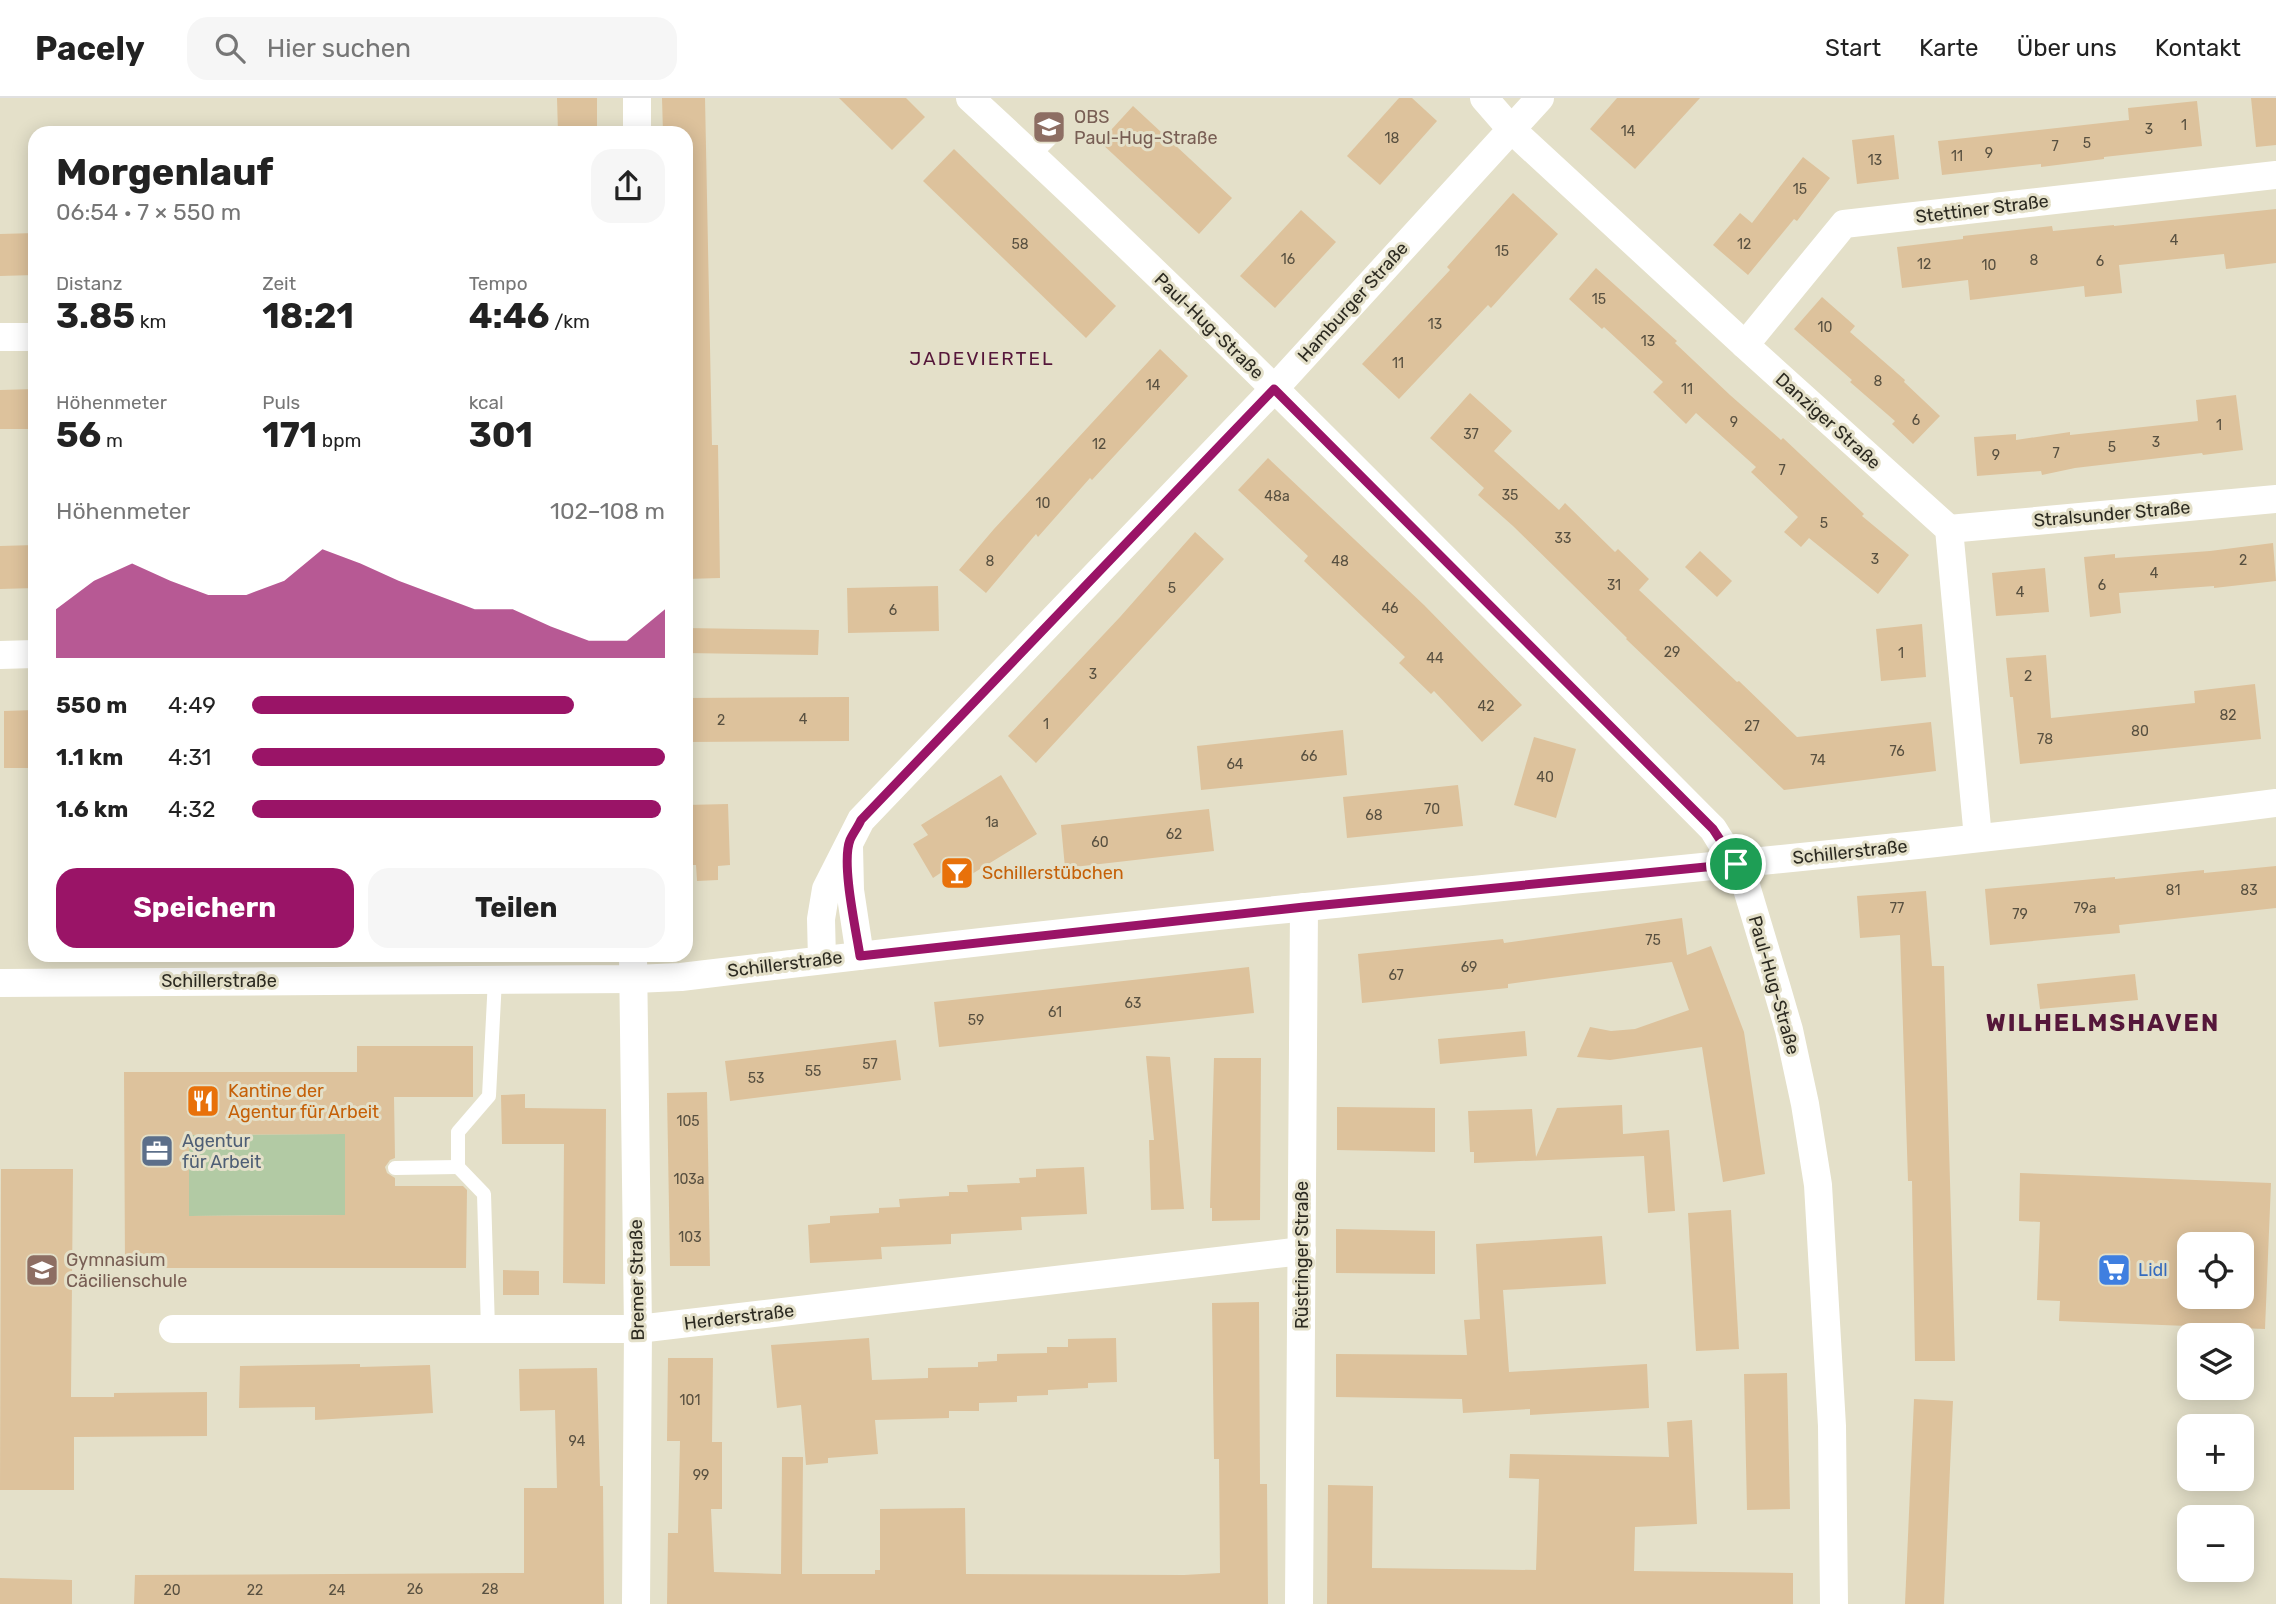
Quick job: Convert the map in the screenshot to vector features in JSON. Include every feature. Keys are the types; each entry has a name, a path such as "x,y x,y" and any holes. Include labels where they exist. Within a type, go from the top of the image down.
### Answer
{"street":[{"path":"637,98 637,126"},
{"name":"Paul-Hug-Straße","path":"970,98 1274,389 1713,829 1736,864 1744,879 1789,1030 1805,1104 1818,1185 1832,1426 1834,1604"},
{"name":"Danziger Straße","path":"1484,98 1511,129 1949,529"},
{"name":"Hamburger Straße","path":"822,960 821,919 826,889 861,820 1274,389 1540,98"},
{"name":"Stettiner Straße","path":"1745,345 1844,224 2276,175"},
{"path":"0,337 28,337"},
{"name":"Stralsunder Straße","path":"1949,529 2276,499"},
{"path":"1949,529 1978,838"},
{"path":"0,654 28,654"},
{"name":"Schillerstraße","path":"0,983 495,979 634,967 681,976 1304,907 2144,820 2276,803"},
{"path":"849,841 850,890 860,956"},
{"name":"Rüstringer Straße","path":"1299,1604 1304,907"},
{"name":"Bremer Straße","path":"634,967 638,1329 636,1604"},
{"name":"Herderstraße","path":"173,1329 638,1329 1302,1251"}],"lane":[{"path":"1033,156 1054,135"},
{"path":"488,1328 484,1194 458,1167 458,1132 489,1096 495,979"},
{"path":"395,1168 458,1167"}],"green space":[{"path":"345,1134 345,1215 189,1216 189,1135"}],"building":[{"path":"557,98 597,98 597,126 558,126"},
{"path":"662,98 705,98 712,445 718,445 720,578 693,579 693,126 663,126"},
{"path":"839,98 906,98 925,117 892,150"},
{"path":"1399,98 1412,98 1437,121 1380,185 1347,156"},
{"path":"1617,98 1700,98 1635,169 1590,129"},
{"path":"2251,98 2276,98 2276,145 2256,147"},
{"path":"2197,101 2202,146 2041,167 2041,164 1942,175 1938,141 2129,120 2128,108"},
{"path":"1133,106 1232,198 1199,234 1100,142"},
{"path":"1894,135 1899,179 1857,184 1852,140"},
{"path":"954,149 1116,306 1086,338 923,181"},
{"path":"1803,157 1830,178 1797,221 1794,219 1748,275 1713,245 1740,213 1752,223"},
{"path":"1513,193 1558,234 1491,308 1488,305 1399,399 1362,364 1450,270 1447,267"},
{"path":"2276,209 2276,263 2226,269 2224,254 2119,265 2122,293 2085,297 2084,286 1970,300 1968,280 1902,288 1897,247 2052,226 2053,231"},
{"path":"1301,210 1336,242 1275,308 1240,276"},
{"path":"28,233 28,275 0,276 0,234"},
{"path":"1596,268 1677,341 1675,343 1730,395 1781,440 1783,438 1864,514 1862,516 1909,555 1878,594 1809,538 1801,547 1784,532 1798,517 1751,472 1756,467 1696,413 1686,424 1653,392 1663,382 1604,327 1602,329 1569,299"},
{"path":"1822,297 1855,326 1850,332 1905,380 1904,382 1940,416 1913,444 1892,424 1895,421 1794,329"},
{"path":"1160,349 1188,376 1092,480 1090,478 1038,537 1036,534 986,593 959,570"},
{"path":"28,389 28,429 0,429 0,390"},
{"path":"1470,393 1512,431 1494,451 1559,510 1565,503 1615,552 1618,549 1649,579 1639,590 1797,737 1931,722 1936,771 1784,790 1478,495 1484,488 1430,438"},
{"path":"2236,395 2243,450 2075,468 2042,475 2041,471 1977,476 1974,437 2016,434 2016,440 2070,432 2070,435 2198,421 2196,400"},
{"path":"1268,458 1424,605 1522,705 1482,742 1434,691 1431,694 1399,663 1405,657 1304,561 1308,556 1238,490"},
{"path":"1195,532 1224,559 1036,763 1008,736 1120,617"},
{"path":"2273,543 2276,581 2214,588 2119,593 2121,613 2090,617 2084,557 2115,554 2115,558 2210,551"},
{"path":"28,545 28,588 0,589 0,546"},
{"path":"1700,551 1732,581 1717,597 1685,567"},
{"path":"2045,568 2049,612 1996,616 1992,573"},
{"path":"938,586 939,631 848,633 847,588"},
{"path":"1922,624 1926,677 1881,681 1876,629"},
{"path":"693,628 819,630 818,655 693,653"},
{"path":"2046,655 2051,718 2195,703 2194,691 2255,684 2261,739 2020,764 2006,658"},
{"path":"849,697 849,741 693,742 693,698"},
{"path":"28,710 28,768 4,768 4,711"},
{"path":"1343,730 1347,775 1201,790 1197,746"},
{"path":"1534,737 1576,749 1556,818 1514,805"},
{"path":"1001,775 1037,834 954,885 945,870 933,878 913,844 928,835 921,825"},
{"path":"1458,785 1463,826 1347,838 1343,797"},
{"path":"728,804 730,865 718,866 718,880 697,881 696,865 693,865 693,805"},
{"path":"1209,809 1214,851 1065,868 1061,825"},
{"path":"2276,866 2276,908 2119,925 2120,933 1990,945 1985,889"},
{"path":"1926,891 1932,966 1944,966 1955,1361 1915,1361 1912,1181 1908,1181 1900,935 1860,938 1857,896"},
{"path":"1682,918 1687,955 1711,946 1744,1032 1765,1174 1723,1182 1702,1047 1610,1060 1577,1057 1590,1027 1611,1031 1635,1029 1689,1010 1672,962 1508,984 1508,988 1362,1003 1358,954 1503,939 1504,943"},
{"path":"1249,967 1254,1013 939,1047 934,1002"},
{"path":"2135,974 2138,1000 2040,1009 2037,984"},
{"path":"1525,1031 1527,1056 1440,1064 1438,1039"},
{"path":"896,1040 901,1080 730,1101 725,1061"},
{"name":"Agentur für Arbeit","path":"357,1046 473,1046 473,1097 394,1097 395,1158 385,1167 387,1173 395,1178 395,1186 463,1186 467,1190 466,1268 125,1268 124,1072 357,1072","holes":["345,1134 345,1215 189,1216 189,1135"]},
{"path":"1146,1056 1170,1057 1184,1209 1151,1210 1149,1140 1154,1140"},
{"path":"1214,1058 1261,1058 1260,1220 1212,1221 1210,1208"},
{"path":"707,1092 710,1266 670,1266 667,1093"},
{"path":"525,1094 525,1108 606,1109 605,1284 563,1283 564,1144 502,1144 501,1095"},
{"path":"1622,1105 1623,1134 1669,1130 1675,1211 1648,1213 1644,1156 1474,1163 1474,1152 1470,1152 1468,1111 1532,1109 1536,1157 1557,1108"},
{"path":"1337,1107 1435,1108 1435,1152 1337,1150"},
{"path":"1084,1167 1087,1214 1021,1217 1022,1230 951,1234 951,1244 881,1247 882,1259 810,1263 808,1225 830,1223 830,1216 879,1213 879,1208 900,1207 899,1199 949,1196 949,1192 968,1192 967,1185 1020,1183 1019,1178 1036,1177 1036,1169"},
{"path":"1,1169 73,1169 71,1397 114,1397 114,1393 207,1392 207,1436 74,1437 74,1490 0,1490"},
{"name":"Lidl","path":"2020,1173 2271,1183 2265,1329 2254,1329 2254,1323 2177,1323 2177,1326 2059,1321 2060,1301 2037,1300 2040,1222 2019,1221"},
{"path":"1731,1210 1739,1349 1696,1351 1688,1213"},
{"path":"1336,1229 1435,1231 1435,1274 1336,1273"},
{"path":"1602,1236 1606,1284 1503,1290 1509,1372 1647,1364 1649,1408 1530,1415 1530,1409 1463,1413 1462,1399 1336,1397 1336,1354 1467,1355 1464,1320 1480,1319 1476,1244"},
{"path":"503,1270 539,1271 539,1295 503,1295"},
{"path":"1259,1302 1260,1484 1267,1484 1268,1604 667,1604 668,1533 678,1533 680,1441 667,1441 668,1358 713,1358 712,1442 722,1442 722,1509 711,1509 714,1572 781,1574 782,1457 803,1457 802,1574 875,1574 875,1570 880,1570 880,1509 965,1508 966,1574 1220,1573 1219,1459 1214,1459 1212,1303"},
{"path":"869,1338 872,1380 928,1378 928,1368 978,1367 978,1362 997,1361 997,1354 1047,1353 1047,1347 1068,1347 1068,1339 1116,1338 1117,1382 1088,1383 1088,1388 1048,1390 1048,1395 1017,1396 1017,1402 979,1403 979,1411 949,1411 949,1418 875,1420 878,1454 828,1458 828,1463 806,1465 801,1405 777,1408 771,1345"},
{"path":"360,1364 360,1367 430,1365 433,1413 315,1420 315,1407 239,1408 240,1366"},
{"path":"597,1368 600,1486 603,1486 604,1604 134,1604 135,1575 524,1573 524,1488 557,1488 555,1410 520,1411 519,1369"},
{"path":"1787,1373 1790,1509 1747,1510 1744,1374"},
{"path":"1914,1399 1953,1401 1944,1604 1905,1604"},
{"path":"1692,1420 1697,1524 1635,1527 1634,1571 1793,1573 1793,1604 1327,1604 1328,1485 1373,1486 1372,1568 1536,1570 1539,1479 1509,1478 1510,1454 1669,1457 1667,1422"},
{"path":"0,1578 72,1580 72,1604 0,1604"}],"place":[{"name":"OBS Paul-Hug-Straße","path":"1049,127"},
{"name":"Schillerstübchen","path":"957,873"},
{"name":"Kantine der Agentur für Arbeit","path":"203,1101"},
{"name":"Agentur für Arbeit","path":"157,1151"},
{"name":"Gymnasium Cäcilienschule","path":"42,1270"},
{"name":"Lidl","path":"2114,1270"}],"district":[{"name":"JADEVIERTEL","path":"982,358"},
{"name":"WILHELMSHAVEN","path":"2103,1023"}],"route":[{"path":"1274,389 1713,829 1736,864 1304,907 860,956 848,865 849,841 861,820 1274,389"}]}
